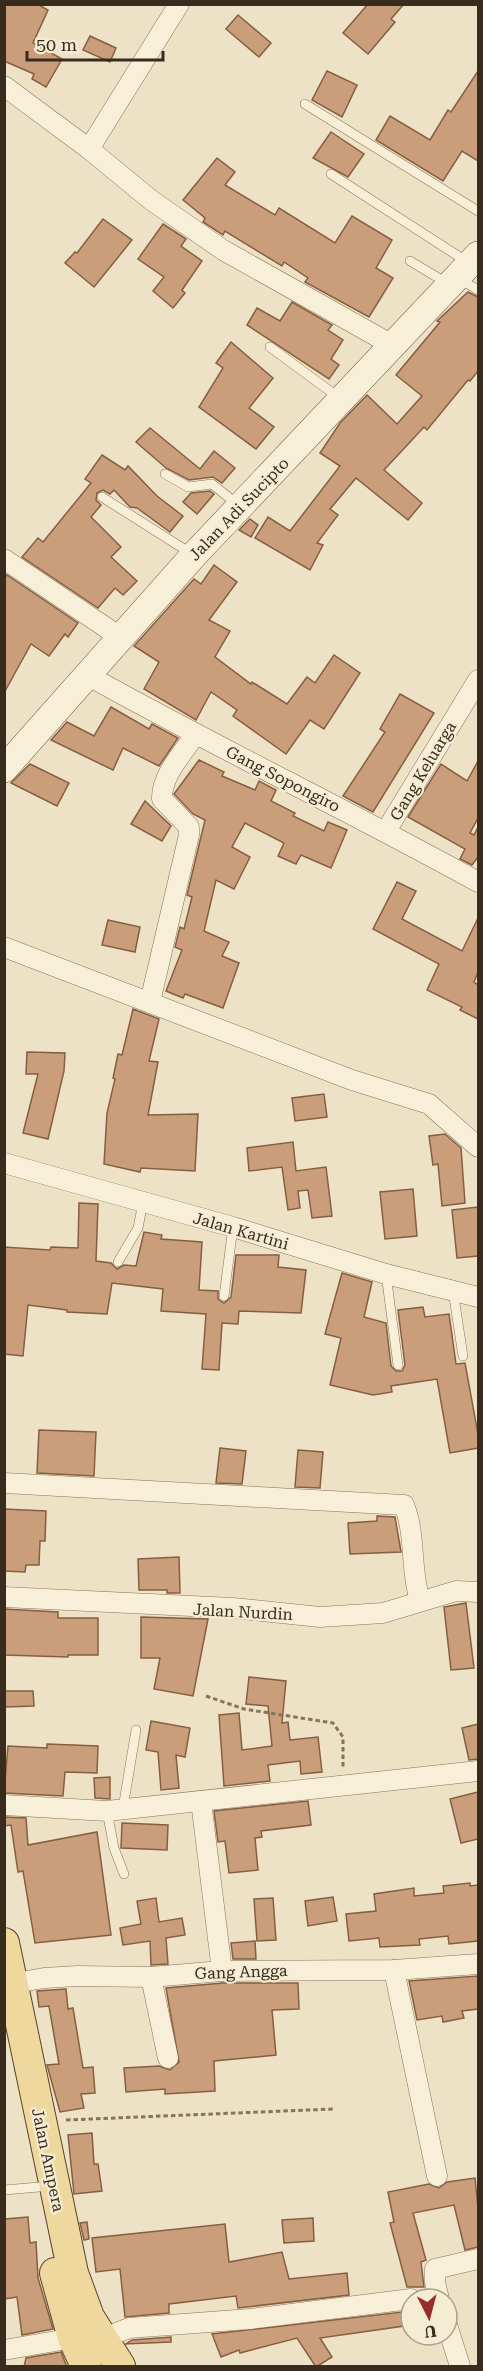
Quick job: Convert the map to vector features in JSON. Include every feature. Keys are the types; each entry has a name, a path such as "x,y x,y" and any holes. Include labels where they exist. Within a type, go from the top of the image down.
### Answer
{"main road":[{"name":"Jalan Ampera","path":"4,1943 9,1985 73,2273 89,2317 120,2367"},
{"name":"Jalan Ampera","path":"4,2016 57,2281 73,2338 86,2367"}],"street":[{"path":"89,149 179,4"},
{"path":"4,86 89,149 151,200 223,250 394,346"},
{"name":"Jalan Adi Sucipto","path":"4,769 194,555 394,346 468,275"},
{"path":"4,559 120,637"},
{"name":"Gang Sopongiro","path":"87,675 195,735 386,831 478,882"},
{"name":"Gang Keluarga","path":"386,831 478,680"},
{"path":"150,1002 189,835 189,827 162,799 162,792 165,782 195,735"},
{"path":"4,946 352,1080 429,1104 478,1147"},
{"name":"Jalan Kartini","path":"4,1163 233,1227 386,1274 478,1297"},
{"path":"4,1483 404,1505 411,1536 413,1575 420,1601"},
{"name":"Jalan Nurdin","path":"4,1597 233,1608 320,1617 383,1613 456,1591 478,1592"},
{"path":"4,1805 115,1810 478,1771"},
{"path":"201,1802 222,1971"},
{"name":"Gang Angga","path":"9,1985 77,1976 151,1977 222,1971 394,1970 478,1964"},
{"path":"394,1970 436,2176"},
{"path":"151,1977 168,2058"},
{"path":"437,2287 435,2269 478,2259"},
{"path":"102,2339 129,2328 250,2319 399,2300"},
{"path":"4,2350 73,2338"},
{"path":"454,2347 460,2367"}],"lane":[{"path":"305,104 478,211"},
{"path":"331,174 468,275"},
{"path":"410,261 468,275"},
{"path":"270,347 342,401"},
{"path":"165,474 188,487 212,484 242,507"},
{"path":"102,496 194,555"},
{"path":"118,1262 138,1228 143,1202"},
{"path":"224,1296 233,1227"},
{"path":"386,1274 398,1365"},
{"path":"452,1289 463,1356"},
{"path":"124,1874 114,1848 115,1810 135,1730"},
{"path":"4,2190 39,2187"}],"path":[{"path":"206,1696 244,1709 333,1724 343,1737 345,1787"},
{"path":"40,2121 333,2109"}],"building":[{"path":"4,4 37,4 48,10 33,43 62,59 46,87 32,79 34,74 4,61"},
{"path":"368,4 404,4 391,19 395,22 368,54 343,33"},
{"path":"238,15 271,43 259,57 226,29"},
{"path":"90,36 116,48 110,62 83,50"},
{"path":"327,71 357,85 342,117 312,100"},
{"path":"478,71 478,161 462,151 443,181 376,140 390,116 430,140 448,110 451,112"},
{"path":"331,132 364,154 348,177 313,158"},
{"path":"217,158 235,172 225,185 275,215 279,208 335,243 352,216 392,240 376,268 393,278 369,317 305,282 308,278 284,262 282,266 225,231 223,235 203,222 205,218 183,200"},
{"path":"103,219 132,240 94,287 65,263 75,252 77,253"},
{"path":"163,224 186,239 181,246 202,261 182,290 185,293 173,308 153,291 164,277 138,259"},
{"path":"468,292 478,297 478,371 427,430 424,427 384,470 422,503 408,520 356,478 330,509 338,515 317,543 323,545 310,570 255,538 268,517 290,531 340,466 320,453 340,423 367,395 397,424 422,396 396,375 440,322 437,321"},
{"path":"292,302 332,325 328,330 343,340 331,359 339,365 329,379 247,325 257,308 280,321"},
{"path":"231,342 273,378 249,408 274,427 256,449 199,407 223,368 216,363"},
{"path":"150,428 200,469 214,451 235,468 222,483 213,477 189,480 166,468 136,442"},
{"path":"102,455 125,470 128,466 157,496 183,516 170,532 137,508 130,507 114,490 110,494 103,490 97,493 96,500 101,505 91,517 121,547 111,557 137,581 123,595 115,588 98,608 22,557 38,538 43,542 91,483 85,479"},
{"path":"210,491 214,494 197,514 183,502 191,493"},
{"path":"250,519 258,525 251,537 239,530"},
{"path":"214,565 237,582 209,620 230,631 215,657 251,684 252,682 287,704 307,677 315,683 334,655 360,673 324,729 310,720 286,754 233,716 237,710 211,692 196,720 144,689 159,662 134,646 194,579 201,584"},
{"path":"7,575 78,623 68,637 65,634 49,656 31,644 4,693 4,578"},
{"path":"400,694 434,713 373,812 343,796 385,732 380,729"},
{"path":"111,707 149,729 152,724 178,738 159,766 123,748 113,770 51,740 67,722 94,736"},
{"path":"199,760 224,772 222,776 255,790 259,781 276,790 271,801 295,813 293,816 324,831 328,822 347,830 331,868 301,855 296,864 278,856 284,843 245,823 232,847 250,857 234,889 216,880 204,931 229,942 222,956 239,963 223,1008 185,994 183,998 166,991 182,950 175,947 180,927 184,929 192,897 187,895 205,820 193,814 174,794"},
{"path":"478,761 478,818 470,833 474,835 478,827 478,857 472,865 460,859 465,849 408,817 441,764 467,781"},
{"path":"30,764 69,783 57,806 11,783"},
{"path":"145,801 171,826 162,841 131,824"},
{"path":"397,882 416,891 402,919 462,951 478,918 478,972 474,982 478,985 478,1019 460,1010 462,1007 427,990 439,964 373,929"},
{"path":"108,920 140,927 135,952 102,945"},
{"path":"133,1009 159,1019 149,1061 158,1062 148,1115 198,1114 195,1171 141,1168 140,1172 104,1164 107,1113 115,1079 113,1078 118,1054 122,1055"},
{"path":"27,1052 65,1053 64,1071 48,1139 23,1133 38,1074 26,1074"},
{"path":"324,1094 327,1117 295,1121 292,1098"},
{"path":"445,1134 461,1148 465,1203 442,1206 438,1164 433,1165 429,1136"},
{"path":"293,1142 296,1171 326,1167 332,1216 312,1218 308,1190 298,1191 300,1208 288,1210 282,1167 249,1171 247,1148"},
{"path":"413,1189 417,1236 385,1239 380,1192"},
{"path":"79,1203 98,1204 96,1261 111,1263 117,1269 124,1265 136,1266 144,1232 162,1235 161,1239 202,1242 199,1290 218,1291 218,1299 224,1303 231,1297 236,1255 279,1255 278,1267 306,1270 301,1313 239,1311 238,1324 222,1323 219,1370 202,1369 206,1314 161,1311 163,1289 112,1283 107,1314 67,1312 67,1310 28,1305 23,1356 4,1354 4,1247 50,1250 51,1247 78,1248"},
{"path":"478,1207 478,1256 457,1258 452,1210"},
{"path":"342,1273 372,1282 364,1317 386,1323 391,1366 396,1371 402,1371 405,1365 398,1310 423,1307 425,1317 449,1314 456,1364 465,1363 478,1434 478,1448 450,1453 437,1379 391,1386 392,1392 373,1395 330,1385 341,1338 325,1334"},
{"path":"39,1430 96,1432 94,1476 37,1473"},
{"path":"220,1448 246,1451 242,1484 216,1483"},
{"path":"298,1450 323,1452 320,1488 295,1487"},
{"path":"4,1509 46,1511 45,1541 40,1541 39,1565 26,1565 25,1572 4,1571"},
{"path":"377,1516 395,1517 401,1552 350,1554 348,1523 377,1521"},
{"path":"179,1557 180,1593 167,1593 167,1590 139,1590 138,1559"},
{"path":"466,1603 474,1668 451,1670 444,1607"},
{"path":"4,1609 58,1612 58,1618 98,1618 98,1655 68,1655 68,1657 4,1655"},
{"path":"141,1617 208,1619 193,1696 154,1689 160,1658 141,1658"},
{"path":"249,1677 286,1681 282,1723 288,1722 290,1740 318,1737 322,1772 301,1774 300,1761 268,1765 270,1781 224,1786 219,1715 239,1713 242,1750 272,1746 268,1706 246,1704"},
{"path":"4,1691 33,1691 34,1706 4,1707"},
{"path":"151,1721 190,1728 185,1757 176,1755 179,1788 161,1790 158,1752 146,1750"},
{"path":"478,1724 478,1759 469,1760 462,1728"},
{"path":"47,1744 98,1746 97,1773 65,1772 63,1796 4,1793 8,1746 47,1748"},
{"path":"110,1777 110,1799 95,1798 94,1778"},
{"path":"478,1792 478,1839 461,1843 450,1799"},
{"path":"308,1801 311,1825 261,1831 262,1837 255,1838 258,1870 229,1873 225,1841 218,1842 214,1811"},
{"path":"4,1817 26,1818 28,1845 97,1832 111,1935 35,1943 23,1871 18,1872 11,1825 4,1826"},
{"path":"122,1823 168,1825 167,1850 121,1848"},
{"path":"470,1883 470,1886 478,1885 478,1941 449,1944 448,1936 419,1939 420,1945 380,1947 379,1938 349,1941 346,1914 376,1911 374,1894 414,1888 414,1896 444,1893 443,1886"},
{"path":"333,1897 337,1921 308,1926 305,1901"},
{"path":"156,1898 159,1922 182,1918 185,1935 166,1938 168,1964 151,1965 150,1941 123,1945 120,1928 141,1924 137,1901"},
{"path":"273,1898 276,1940 257,1941 254,1899"},
{"path":"255,1941 256,1959 233,1959 231,1943"},
{"path":"478,1976 478,2009 462,2011 464,2018 443,2022 442,2016 417,2020 409,1981"},
{"path":"223,1983 298,1983 299,2009 272,2010 276,2055 214,2061 215,2091 165,2094 165,2089 126,2092 124,2068 159,2066 170,2070 179,2062 166,1988"},
{"path":"66,1989 68,2009 73,2008 83,2068 93,2067 95,2093 81,2094 84,2108 60,2112 47,2065 59,2064 49,2006 39,2007 37,1991"},
{"path":"92,2133 94,2164 98,2164 102,2191 74,2194 68,2135"},
{"path":"475,2178 478,2247 465,2250 454,2205 413,2213 426,2260 421,2262 424,2287 407,2287 390,2223 394,2222 388,2192 429,2184 439,2188 447,2182"},
{"path":"28,2217 30,2243 36,2242 38,2278 53,2329 22,2335 17,2297 4,2299 5,2219"},
{"path":"313,2218 314,2241 284,2243 282,2220"},
{"path":"87,2222 89,2239 84,2240 80,2223"},
{"path":"225,2224 229,2262 282,2252 289,2279 347,2273 349,2295 238,2308 236,2296 169,2304 169,2313 125,2317 120,2269 96,2272 92,2238"},
{"path":"399,2312 399,2327 320,2338 332,2357 316,2367 297,2338 240,2353 239,2350 221,2357 212,2334"},
{"path":"171,2337 171,2342 126,2344 132,2340"},
{"path":"61,2352 67,2367 24,2367 26,2358"}]}
